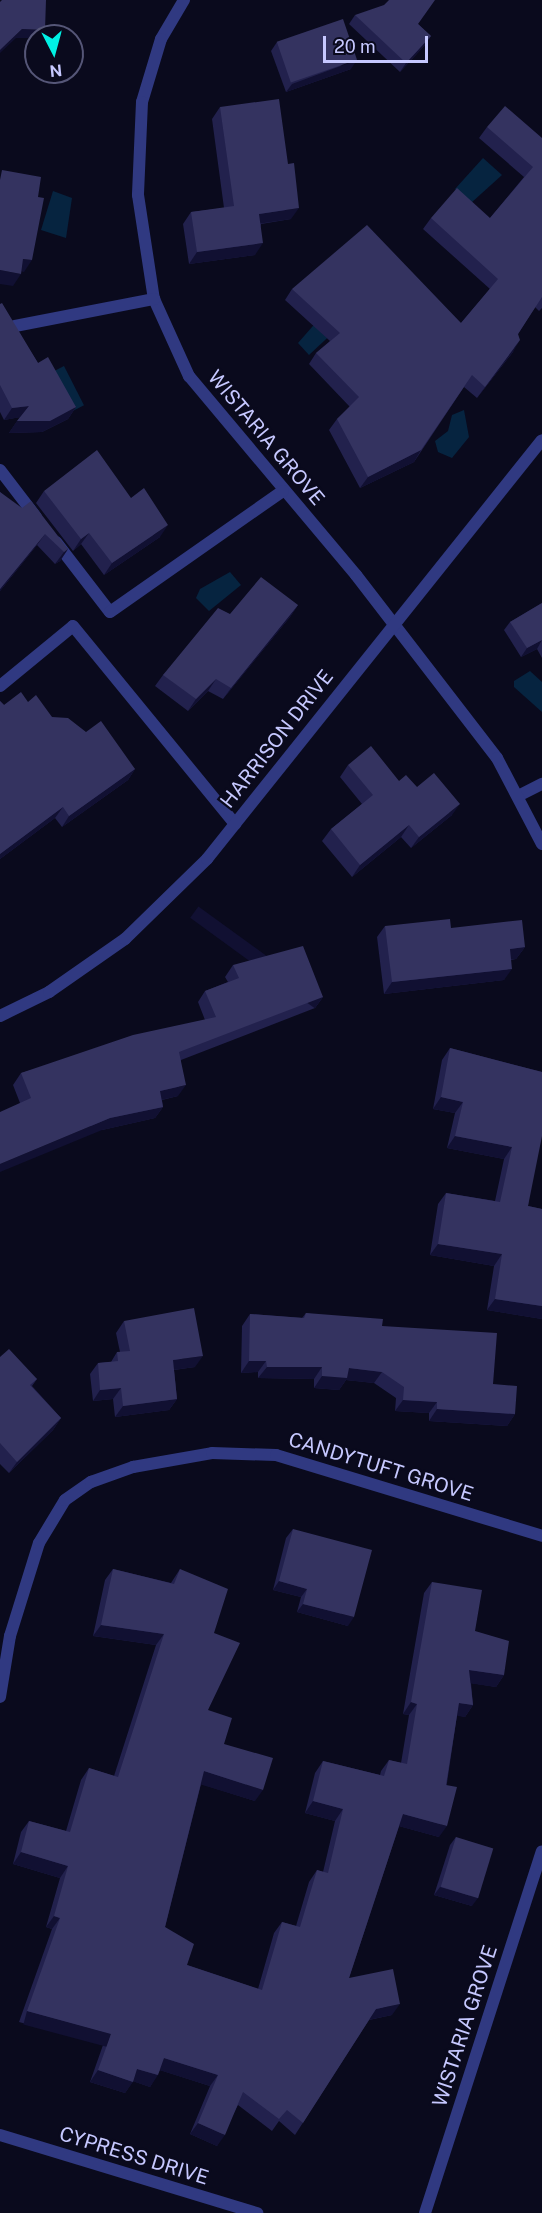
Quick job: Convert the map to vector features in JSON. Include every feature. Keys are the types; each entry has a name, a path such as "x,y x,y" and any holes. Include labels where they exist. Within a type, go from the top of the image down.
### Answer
{"street":[{"name":"WISTARIA GROVE","path":"184,0 161,39 142,102 138,195 154,299 189,376 394,623 497,758 542,844"},
{"path":"15,326 154,299"},
{"name":"HARRISON DRIVE","path":"0,1016 49,992 125,939 235,824 542,440"},
{"path":"0,470 110,612 283,491"},
{"path":"0,686 73,626 235,824"},
{"path":"518,796 542,784"},
{"name":"CANDYTUFT GROVE","path":"0,1697 12,1626 39,1543 65,1500 91,1482 133,1467 212,1453 276,1455 542,1536"},
{"name":"WISTARIA GROVE","path":"425,2213 542,1851"},
{"name":"CYPRESS DRIVE","path":"0,2135 257,2213"}],"water":[{"path":"483,158 502,175 471,203 455,189"},
{"path":"53,191 72,198 66,238 41,230"},
{"path":"319,319 339,327 309,355 298,343"},
{"path":"64,366 84,405 68,413 48,374"},
{"path":"464,410 469,437 452,458 438,452 435,441 448,431 452,415"},
{"path":"230,572 241,585 209,611 196,598 200,589"},
{"path":"530,671 542,682 542,712 514,687 514,681"}],"building":[{"path":"2,0 46,0 45,24 24,24 24,29 0,50 0,2"},
{"path":"389,0 435,0 418,24 431,36 406,63 355,15 384,5"},
{"path":"343,19 357,60 291,82 277,42"},
{"path":"279,99 288,164 294,163 299,208 259,214 263,243 197,252 191,212 234,206 220,107"},
{"path":"505,106 542,138 542,297 518,334 520,340 485,387 472,375 421,450 368,477 337,419 359,397 316,353 340,333 292,289 367,225 461,323 498,279 431,218 457,188 490,218 533,167 487,127"},
{"path":"2,170 41,177 38,197 44,198 32,260 23,259 21,274 0,270"},
{"path":"2,303 38,363 48,357 76,407 50,421 17,421 29,406 12,408 0,385 0,304"},
{"path":"97,450 131,498 144,488 168,525 112,563 89,533 81,539 44,491"},
{"path":"0,492 22,508 31,501 68,549 64,552 45,534 0,589"},
{"path":"261,577 298,605 231,688 216,679 196,699 163,675 218,608 230,614"},
{"path":"542,603 542,640 527,648 510,622"},
{"path":"21,692 28,702 36,695 52,717 68,718 86,732 101,721 135,769 69,816 63,807 0,854 0,701 4,705"},
{"path":"371,746 399,781 406,775 417,787 434,773 460,804 419,837 409,825 360,865 331,829 373,795 348,765"},
{"path":"450,919 451,928 522,920 525,947 510,949 512,969 392,982 385,926"},
{"path":"303,946 323,997 179,1052 186,1085 160,1091 163,1107 110,1118 0,1164 0,1112 31,1098 21,1073 133,1035 216,1017 205,991 239,978 233,965"},
{"path":"450,1048 542,1072 542,1136 528,1206 542,1209 542,1306 495,1299 502,1254 438,1244 446,1193 500,1202 512,1147 455,1136 463,1102 441,1097"},
{"path":"194,1308 203,1356 173,1360 177,1399 123,1406 121,1388 100,1390 98,1363 118,1361 117,1352 130,1351 124,1321"},
{"path":"306,1313 383,1319 382,1326 497,1333 493,1384 517,1386 515,1414 437,1409 437,1402 403,1400 404,1387 382,1372 349,1368 347,1378 322,1376 322,1367 267,1367 266,1361 249,1361 250,1314 304,1318"},
{"path":"9,1349 37,1379 30,1385 61,1418 17,1462 0,1443 0,1357"},
{"path":"293,1529 372,1550 354,1617 303,1604 307,1589 279,1581"},
{"path":"113,1569 174,1584 180,1569 228,1589 214,1633 240,1643 208,1710 232,1718 224,1744 273,1758 263,1790 204,1771 165,1927 194,1944 187,1965 262,1990 282,1922 300,1927 317,1870 328,1873 343,1809 313,1801 323,1761 384,1776 389,1760 407,1764 417,1704 411,1702 432,1582 482,1590 475,1631 509,1641 504,1675 469,1670 473,1705 459,1703 446,1785 457,1787 447,1826 403,1814 349,1978 393,1969 400,2004 376,2009 303,2123 287,2110 279,2119 243,2092 225,2135 198,2123 218,2075 164,2058 158,2075 137,2069 133,2082 98,2070 111,2034 27,2011 60,1918 54,1916 68,1866 21,1852 29,1821 70,1832 89,1768 118,1777 164,1634 101,1625"},
{"path":"456,1837 493,1848 478,1898 441,1887"}]}
